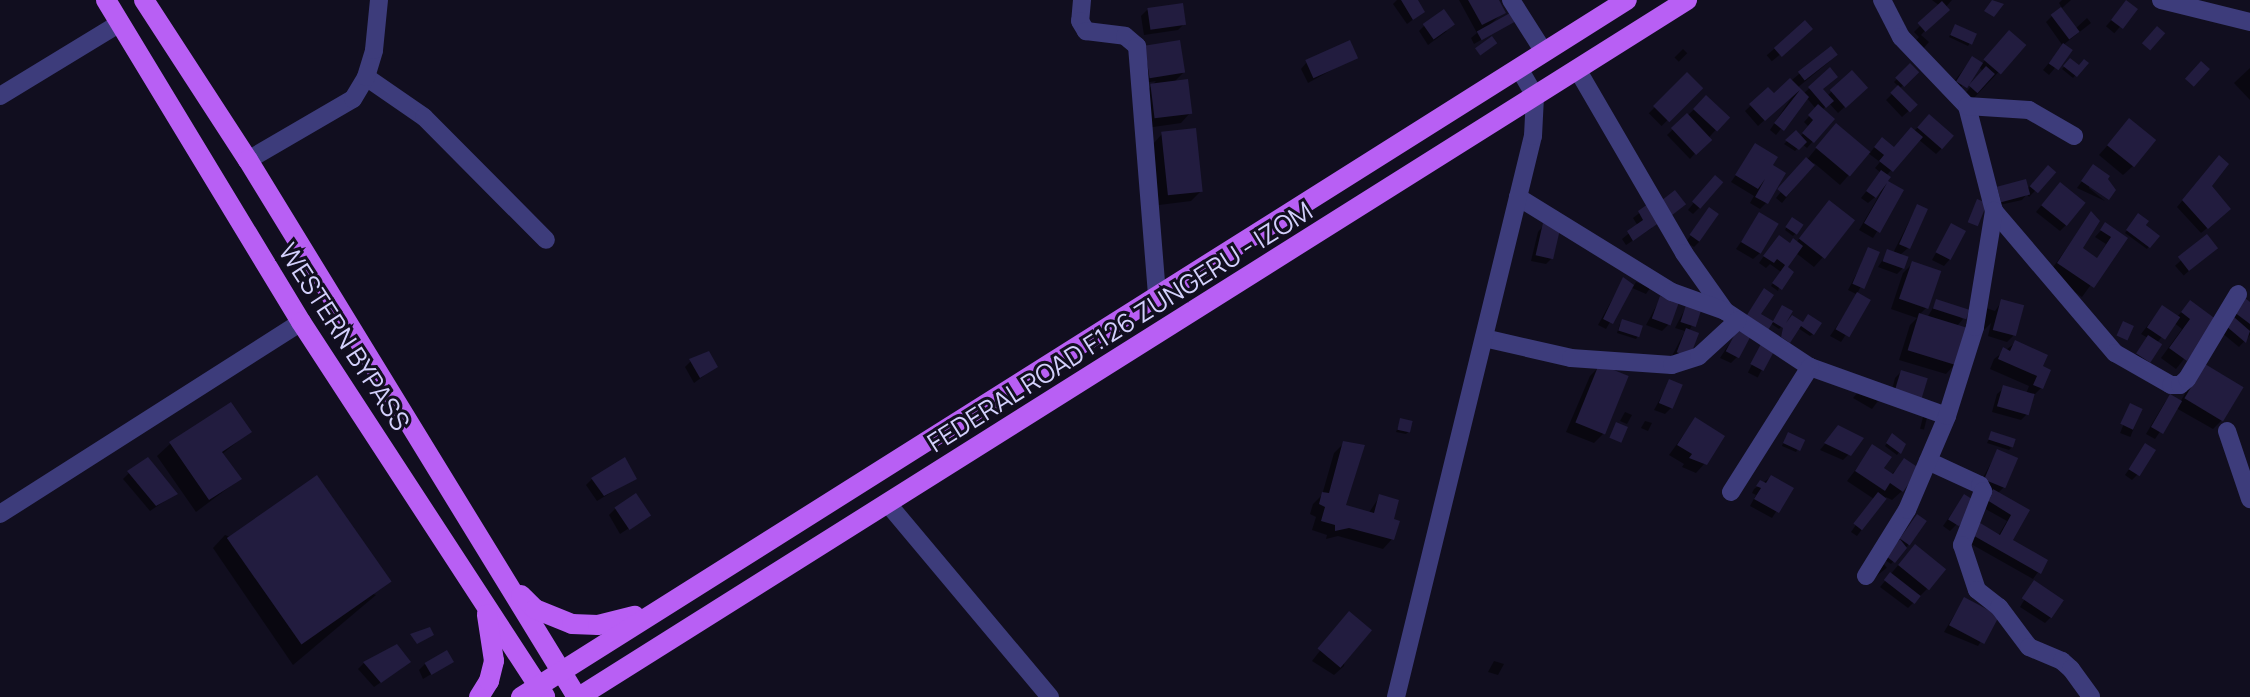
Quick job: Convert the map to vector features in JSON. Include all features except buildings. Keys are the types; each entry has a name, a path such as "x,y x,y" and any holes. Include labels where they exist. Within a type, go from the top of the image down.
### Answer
{"main road":[{"name":"WESTERN BYPASS","path":"106,0 301,322 483,600 535,693"},
{"name":"WESTERN BYPASS","path":"144,0 248,160 578,697"},
{"name":"FEDERAL ROAD F.126 ZUNGERU - IZOM","path":"535,693 562,671 1627,0"},
{"name":"FEDERAL ROAD F.126 ZUNGERU - IZOM","path":"578,697 1687,0"},
{"path":"507,582 535,609 572,624 621,621 669,604"},
{"path":"479,697 489,681 494,661 483,600"}],"street":[{"path":"248,160 353,99 366,77 374,50 379,0"},
{"path":"1082,0 1080,21 1086,31 1125,36 1137,46 1157,297"},
{"path":"1511,0 1544,52"},
{"path":"1866,576 1907,510 1947,416 1975,327 1994,211 1967,106 1901,37 1882,0"},
{"path":"2161,0 2250,22"},
{"path":"0,96 120,23"},
{"path":"1396,697 1533,136 1535,96 1519,68"},
{"path":"1577,69 1684,253 1731,316"},
{"path":"366,77 424,117 546,240"},
{"path":"1967,106 2029,110 2074,136"},
{"path":"1518,197 1672,292 1731,316 1810,367 1947,416"},
{"path":"1994,211 2115,353 2171,385 2180,385 2187,379 2238,294"},
{"path":"1484,338 1571,358 1672,365 1699,356 1731,316"},
{"path":"0,514 301,322"},
{"path":"1731,492 1810,367"},
{"path":"2227,431 2250,499"},
{"path":"1928,461 1980,485 1983,491 1962,545 1977,590 1999,607 2029,647 2062,661 2071,669 2091,697"},
{"path":"888,504 1050,697"}]}
